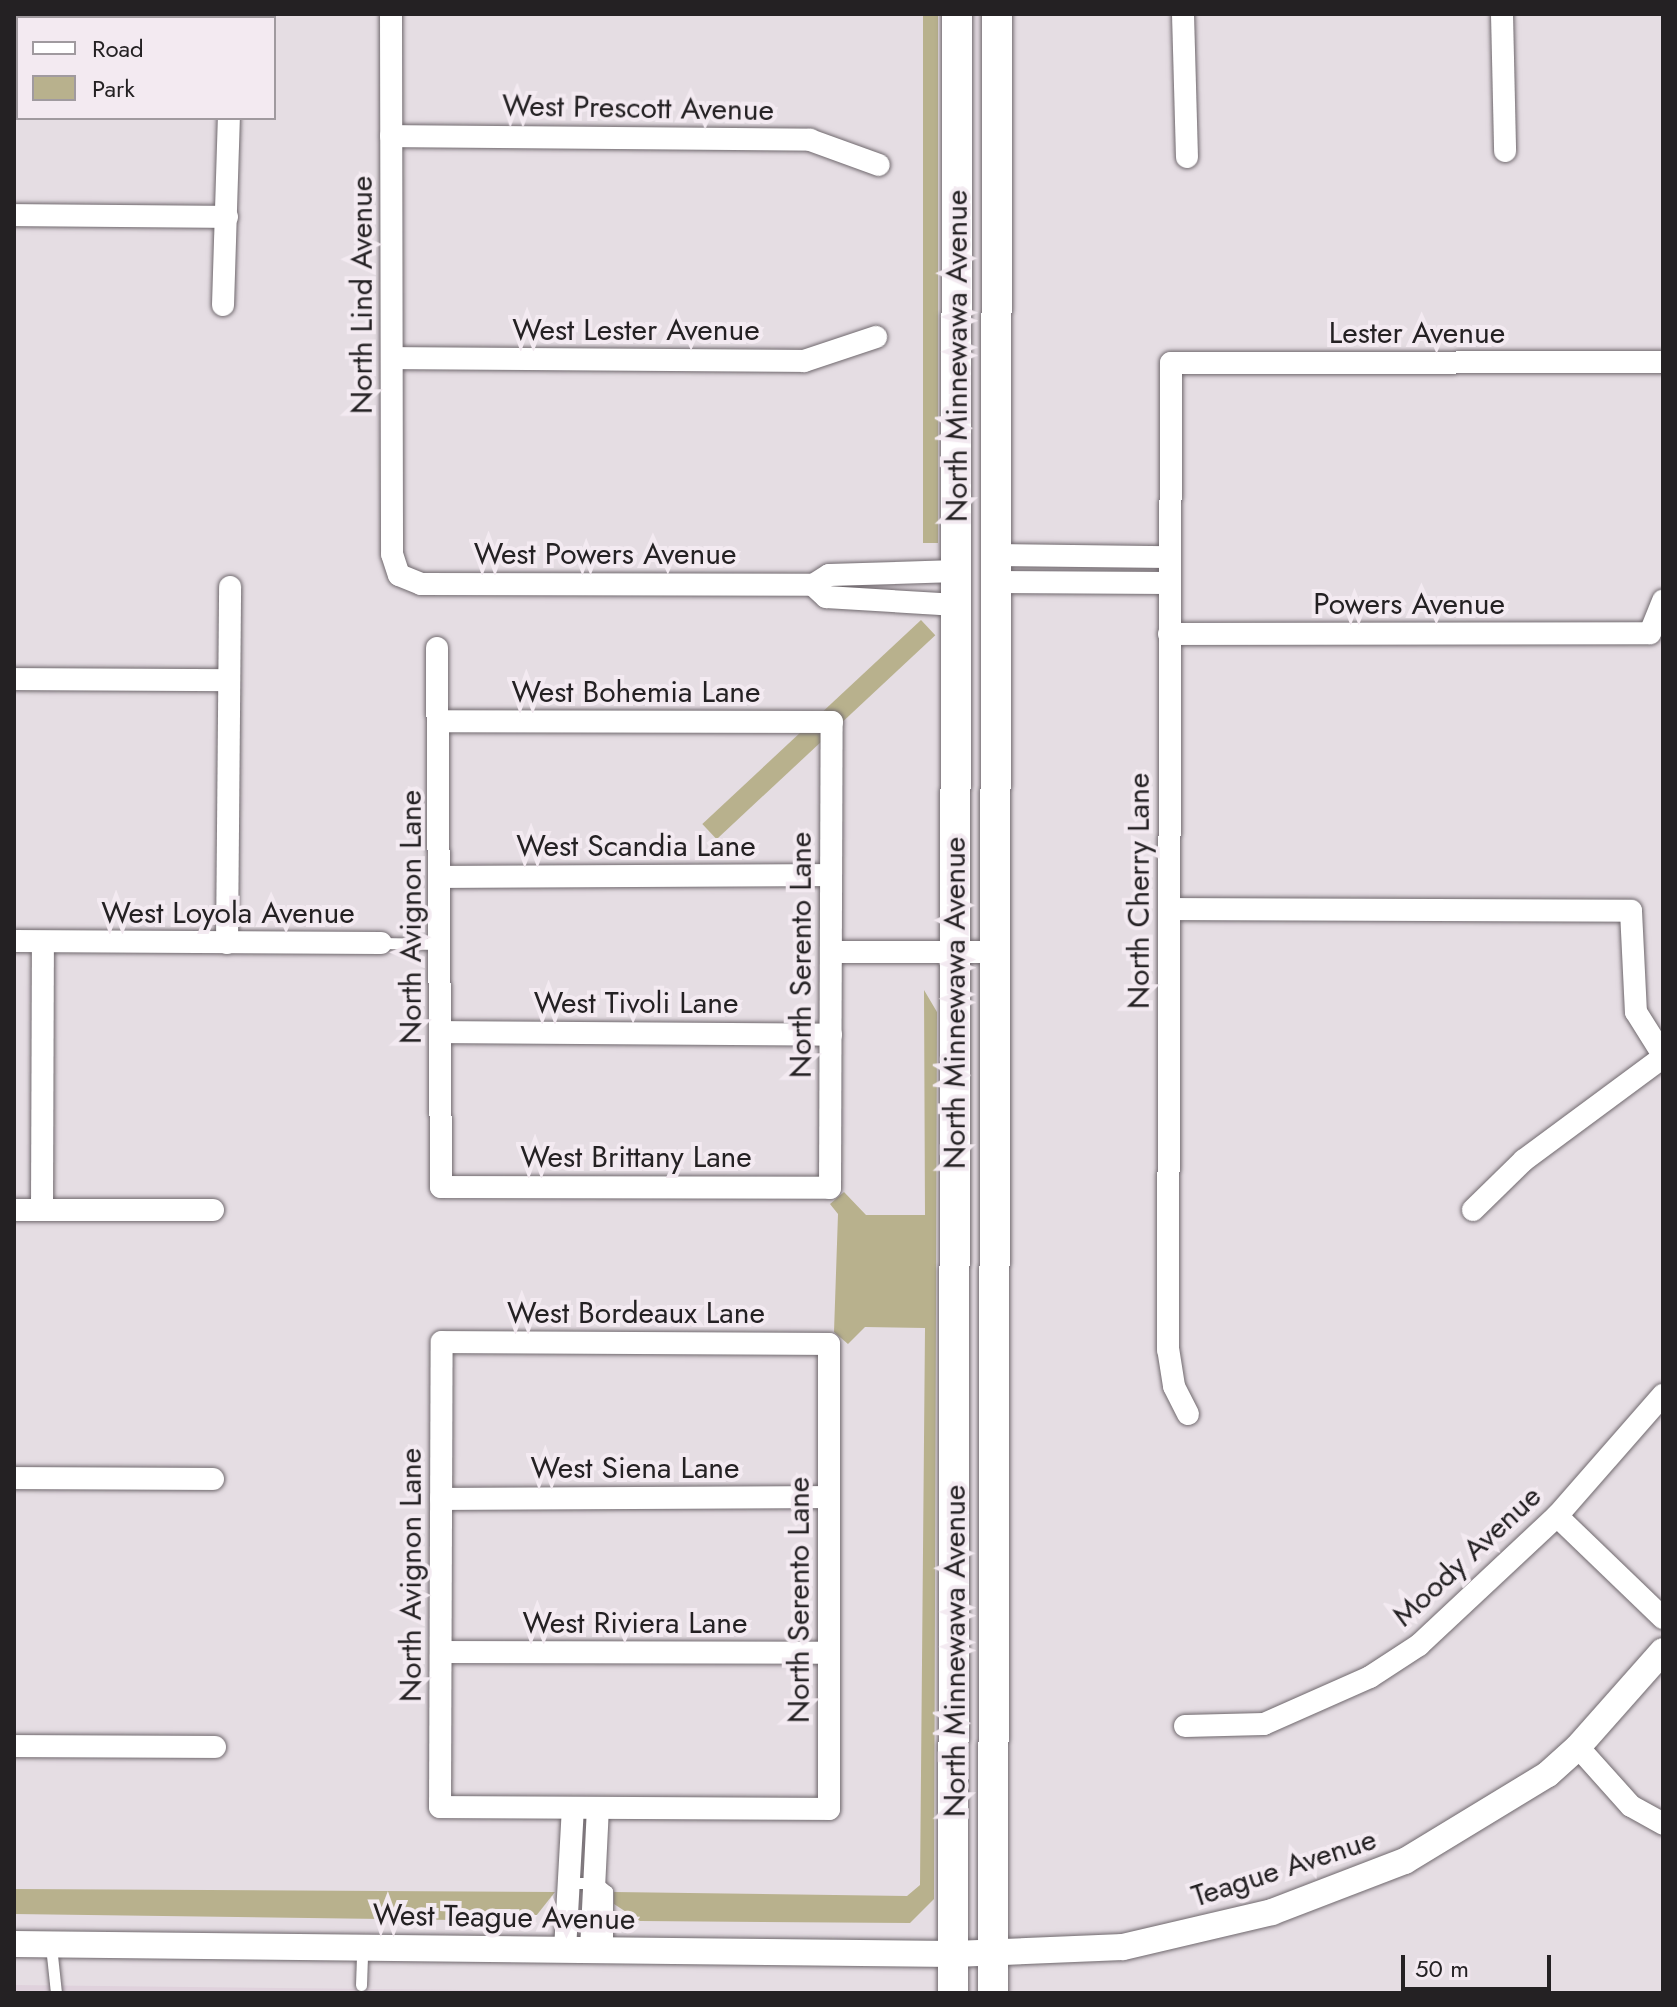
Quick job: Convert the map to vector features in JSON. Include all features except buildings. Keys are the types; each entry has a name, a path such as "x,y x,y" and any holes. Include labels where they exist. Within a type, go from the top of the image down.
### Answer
{"main road":[{"name":"North Minnewawa Avenue","path":"953,1993 957,14"},
{"name":"North Minnewawa Avenue","path":"993,1993 997,14"},
{"path":"956,256 978,339 977,555 995,568"},
{"path":"957,571 967,576 977,595 978,794 995,857"}],"street":[{"name":"North Lind Avenue","path":"391,14 392,554 399,575"},
{"path":"1183,14 1187,157"},
{"path":"1502,14 1505,151"},
{"path":"223,305 229,120"},
{"name":"West Prescott Avenue","path":"391,136 810,140 879,165"},
{"path":"14,215 227,217"},
{"name":"West Lester Avenue","path":"392,358 804,361 876,337"},
{"name":"Lester Avenue","path":"1171,363 1663,362"},
{"name":"North Cherry Lane","path":"1171,363 1168,1350 1174,1386 1188,1414"},
{"path":"995,568 1169,557"},
{"path":"995,568 1169,583"},
{"name":"West Powers Avenue","path":"399,575 421,584 813,585 829,575 874,586 957,571"},
{"name":"West Powers Avenue","path":"874,586 890,605 957,605"},
{"path":"227,943 230,587"},
{"name":"Powers Avenue","path":"1169,634 1650,633 1663,600"},
{"name":"North Avignon Lane","path":"437,648 441,721 441,1187"},
{"path":"14,679 228,680"},
{"name":"West Bohemia Lane","path":"441,721 832,722"},
{"name":"North Serento Lane","path":"830,1188 832,722"},
{"name":"West Scandia Lane","path":"441,877 831,875"},
{"path":"1169,909 1631,911 1636,1012 1663,1056 1535,1151 1473,1210"},
{"name":"West Loyola Avenue","path":"14,941 43,944 381,943"},
{"path":"42,1210 43,944"},
{"path":"831,952 994,952"},
{"name":"West Tivoli Lane","path":"441,1032 831,1035"},
{"name":"West Brittany Lane","path":"441,1187 830,1188"},
{"path":"14,1210 213,1210"},
{"name":"North Avignon Lane","path":"442,1342 440,1807 573,1808"},
{"name":"West Bordeaux Lane","path":"442,1342 829,1344"},
{"name":"North Serento Lane","path":"598,1808 829,1809 829,1344"},
{"name":"Moody Avenue","path":"1185,1726 1264,1724 1370,1677 1462,1610 1557,1516 1663,1395"},
{"path":"14,1478 213,1479"},
{"name":"West Siena Lane","path":"441,1499 829,1497"},
{"path":"1557,1516 1663,1618"},
{"name":"Teague Avenue","path":"993,1954 1123,1947 1260,1915 1342,1889 1451,1836 1548,1774 1578,1747 1663,1651"},
{"name":"West Riviera Lane","path":"441,1652 829,1653"},
{"path":"14,1746 215,1747"},
{"path":"1578,1747 1631,1806 1663,1824"},
{"path":"573,1808 598,1808 597,1883 590,1891 588,1950 565,1891 573,1883 573,1808"},
{"name":"West Teague Avenue","path":"14,1944 993,1954"}],"lane":[{"name":"West Loyola Avenue","path":"381,943 441,944"},
{"path":"573,1883 597,1883"},
{"path":"50,1944 56,1993"},
{"path":"361,1985 362,1948"}],"shaded area":[{"path":"14,1985 726,1993 14,1993"}],"green space":[{"path":"923,14 938,14 938,543 923,543"},
{"path":"921,620 935,635 717,839 702,824"},
{"path":"924,990 937,1012 934,1899 910,1923 640,1921 614,1904 614,1892 907,1896 920,1885 925,1328 865,1327 848,1344 834,1332 838,1214 830,1204 844,1192 866,1215 925,1215"},
{"path":"14,1889 555,1892 532,1921 14,1914"}]}
